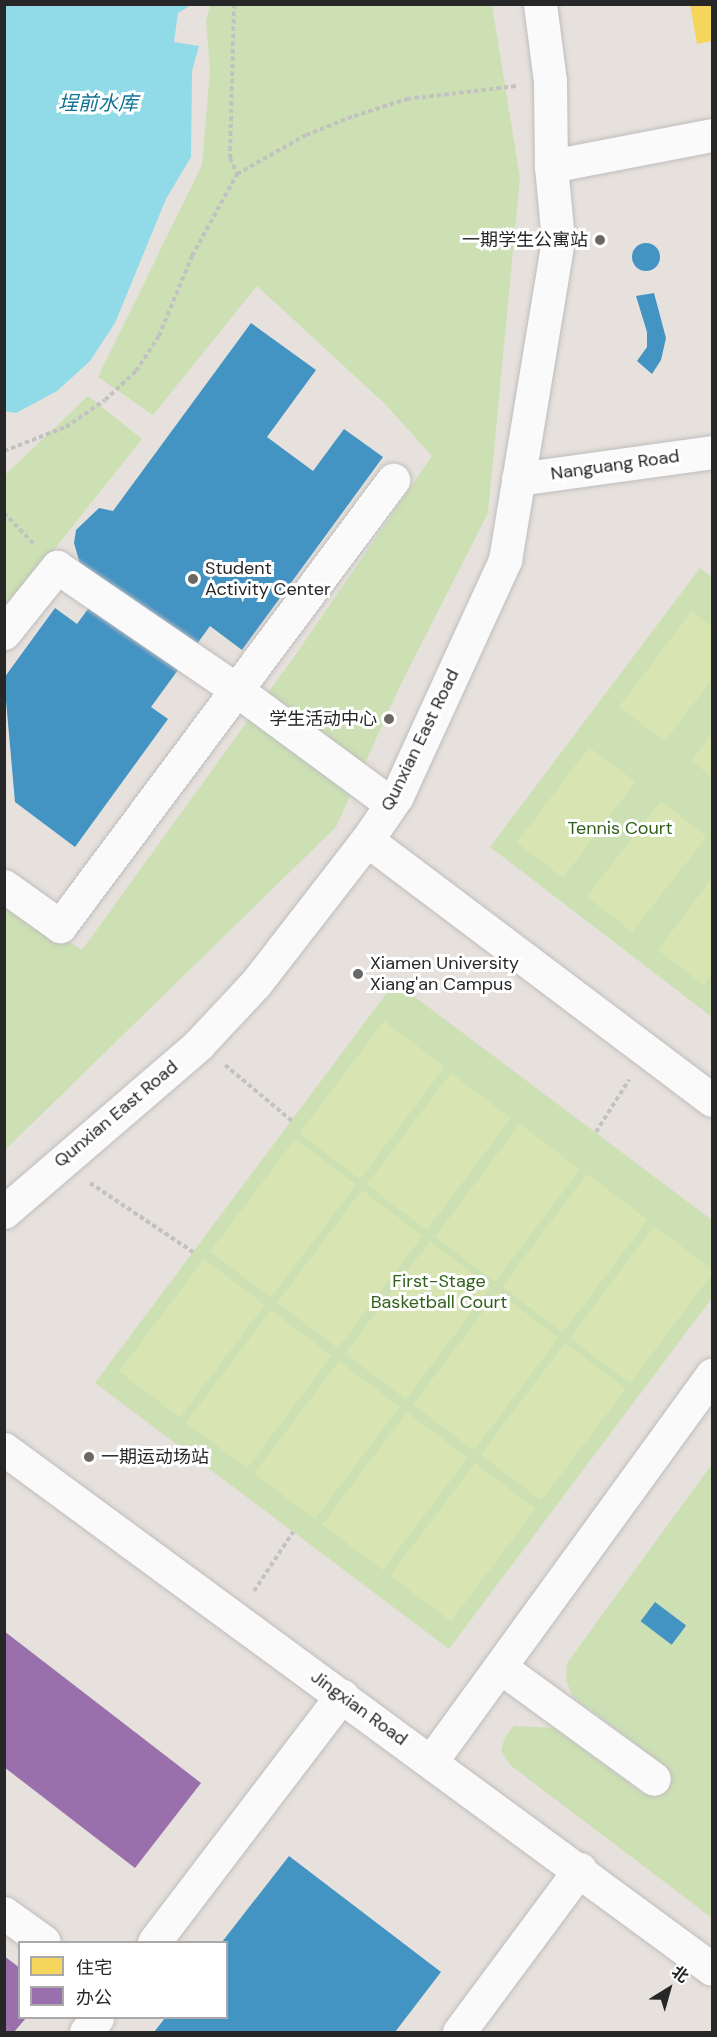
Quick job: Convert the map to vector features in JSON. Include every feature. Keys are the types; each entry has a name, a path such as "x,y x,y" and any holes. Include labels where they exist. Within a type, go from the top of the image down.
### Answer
{"street":[{"name":"Qunxian East Road","path":"4,1212 200,1044 256,983 367,840 391,804 505,560 558,240 550,166 550,81 540,4"},
{"path":"550,166 712,135"},
{"name":"Nanguang Road","path":"518,479 712,453"},
{"path":"4,886 60,926 238,691 393,480"},
{"path":"4,633 57,567 238,691 391,804"},
{"path":"367,840 712,1100"},
{"path":"432,1760 712,1375"},
{"name":"Jingxian Road","path":"4,1449 432,1760 712,1968"},
{"path":"500,1666 654,1779"},
{"path":"155,1941 342,1695"},
{"path":"459,2032 580,1869"},
{"path":"4,1913 43,1941"},
{"path":"86,2032 96,2019"}],"path":[{"path":"234,4 230,158 237,174"},
{"path":"4,451 66,427 105,400 136,371 159,336 192,256 237,174 306,135 407,99 550,81"},
{"path":"4,513 57,567"},
{"path":"200,1044 292,1121"},
{"path":"596,1132 647,1051"},
{"path":"60,1162 193,1252"},
{"path":"236,1618 293,1532"}],"green space":[{"path":"210,5 492,5 520,178 488,513 400,686 336,827 5,1150 5,899 82,950 296,654 432,456 385,404 257,286 153,415 98,377 202,165 210,69 206,21"},
{"path":"88,396 142,439 5,611 5,475"},
{"name":"Tennis Court","path":"700,568 712,577 712,1017 490,847"},
{"path":"692,611 712,627 712,679 665,741 619,707"},
{"path":"712,733 712,777 692,761"},
{"path":"589,747 635,782 563,878 517,843"},
{"path":"661,801 707,837 632,932 587,896"},
{"path":"712,878 712,973 704,985 658,950"},
{"name":"First-Stage Basketball Court","path":"395,982 712,1220 712,1298 449,1649 95,1383"},
{"path":"384,1021 445,1067 360,1179 299,1134"},
{"path":"451,1073 511,1118 427,1230 367,1185"},
{"path":"520,1124 580,1169 495,1282 435,1237"},
{"path":"295,1139 356,1185 271,1297 210,1252"},
{"path":"587,1174 648,1220 563,1332 502,1287"},
{"path":"362,1190 423,1236 338,1348 277,1303"},
{"path":"654,1226 712,1269 712,1274 630,1383 570,1338"},
{"path":"430,1241 491,1287 406,1399 345,1354"},
{"path":"204,1259 265,1305 180,1417 119,1372"},
{"path":"498,1292 559,1338 474,1450 413,1405"},
{"path":"271,1310 332,1356 247,1468 186,1423"},
{"path":"565,1343 626,1389 541,1501 481,1455"},
{"path":"339,1361 400,1407 315,1519 254,1474"},
{"path":"407,1412 468,1458 383,1570 322,1525"},
{"path":"475,1463 536,1509 451,1621 390,1576"},
{"path":"712,1464 712,1918 510,1765 501,1750 505,1737 514,1726 554,1728 645,1795 667,1767 573,1697 566,1680 567,1663"}],"water":[{"name":"埕前水库","path":"4,5 191,5 178,13 174,42 199,46 192,71 191,157 166,199 115,323 90,361 57,391 16,413 4,411"}],"building: 住宅":[{"path":"690,4 712,4 712,41 697,44"}],"building: 办公":[{"path":"4,1631 201,1783 135,1868 4,1767"},
{"path":"4,1956 18,1966 18,2019 25,2019 14,2032 4,2032"}],"building: 学校":[{"path":"646,243 656,247 660,257 656,267 646,271 636,267 632,257 636,247"},
{"path":"654,293 666,338 661,360 652,374 637,361 647,347 647,332 636,296"},
{"name":"Student Activity Center","path":"251,323 316,370 267,437 313,471 344,429 383,457 242,650 210,626 151,707 168,719 75,847 15,802 4,678 55,608 77,624 104,587 82,571 74,543 76,530 99,508 113,511"},
{"path":"655,1602 686,1625 672,1645 641,1621"},
{"path":"289,1856 441,1972 395,2032 154,2032 164,2019 228,2019 228,1941 223,1941"}],"place":[{"name":"一期学生公寓站","path":"600,240"},
{"name":"Student Activity Center","path":"193,579"},
{"name":"学生活动中心","path":"389,719"},
{"name":"Xiamen University Xiang'an Campus","path":"358,974"},
{"name":"一期运动场站","path":"89,1457"}]}
